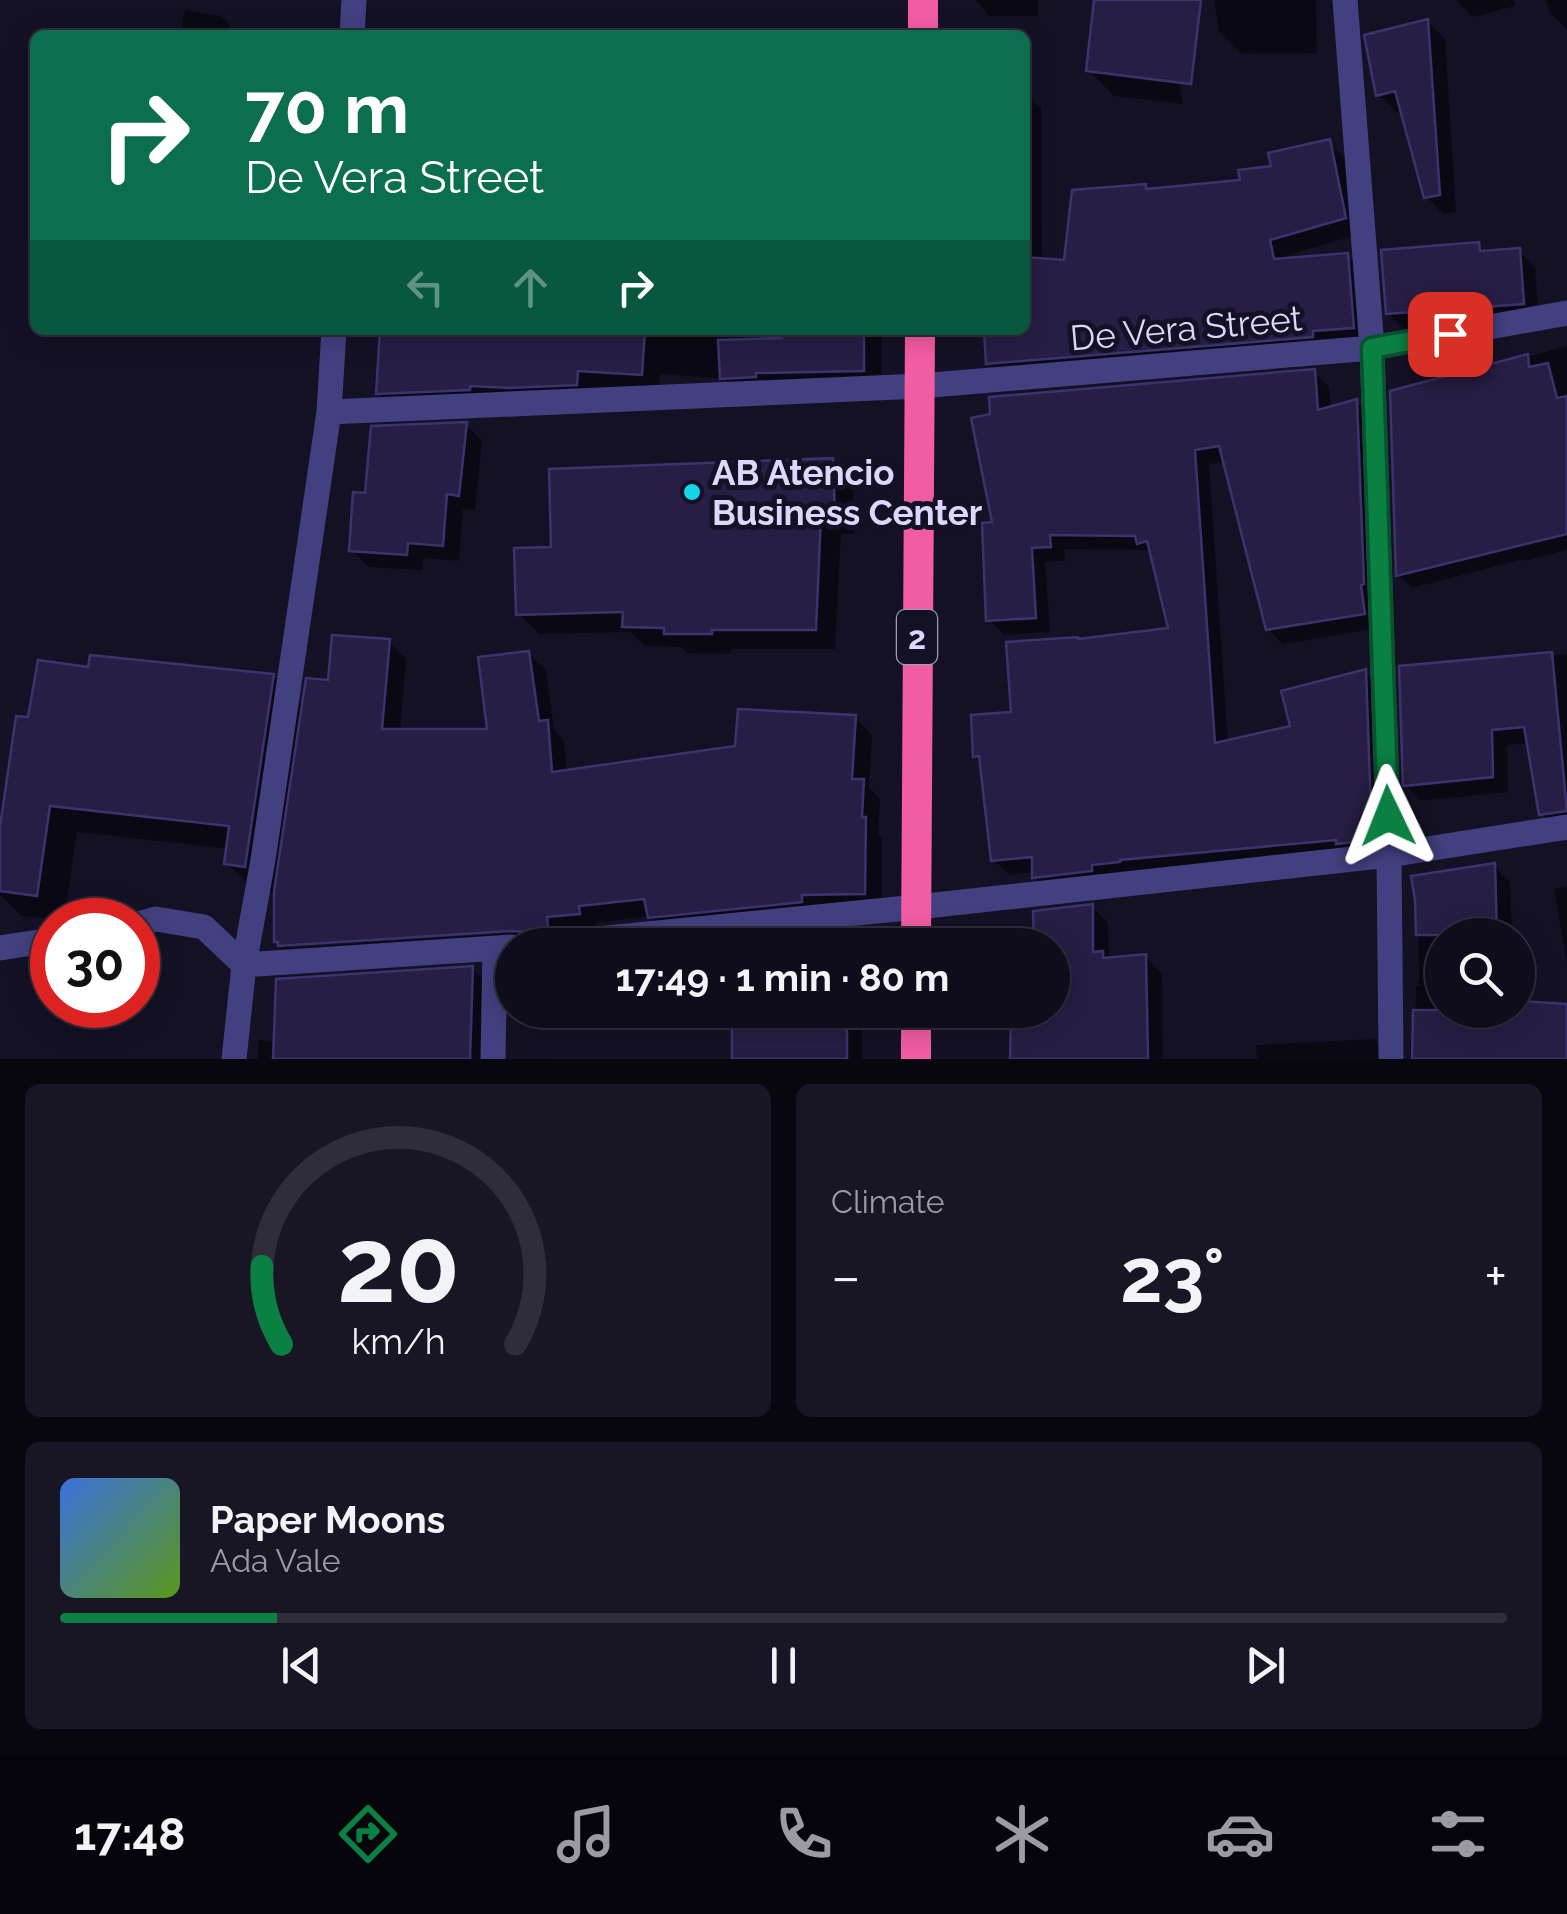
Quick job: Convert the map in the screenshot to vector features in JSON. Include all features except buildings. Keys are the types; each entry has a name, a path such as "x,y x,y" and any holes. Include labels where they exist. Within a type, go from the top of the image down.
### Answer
{"highway":[{"path":"923,0 923,30"},
{"name":"2","path":"916,928 920,335"},
{"path":"916,1028 916,1059"}],"street":[{"path":"352,30 354,0"},
{"path":"1346,0 1372,348 1389,856 1391,1059"},
{"name":"De Vera Street","path":"329,412 920,386 1372,348 1567,313"},
{"path":"234,1059 244,966 329,412 334,335"},
{"path":"707,928 1389,856 1567,827"},
{"path":"160,920 204,927 244,966 495,949"},
{"path":"0,948 30,943"},
{"path":"493,1059 496,1028"}],"place":[{"name":"AB Atencio Business Center","path":"692,492"}],"route":[{"path":"1388,816 1372,348 1450,334"}]}
